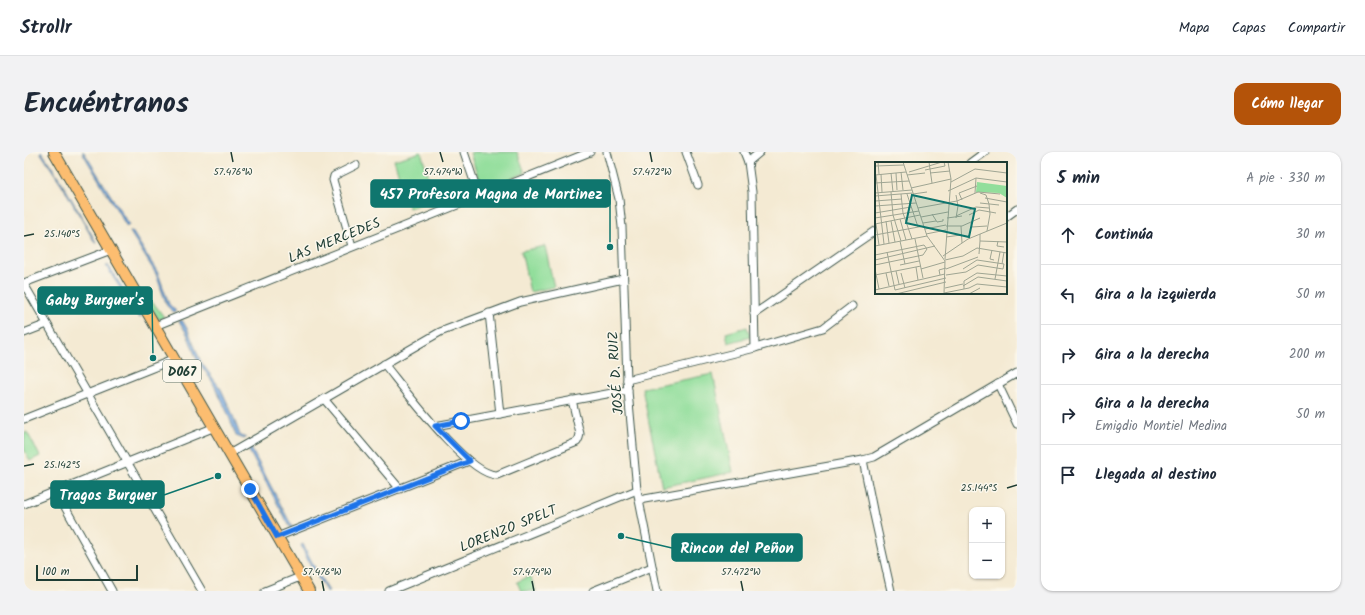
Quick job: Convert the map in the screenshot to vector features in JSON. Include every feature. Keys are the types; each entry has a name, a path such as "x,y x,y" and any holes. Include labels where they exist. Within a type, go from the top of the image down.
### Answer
{"main road":[{"name":"D067","path":"54,152 309,591"}],"street":[{"path":"464,152 479,196"},
{"name":"LAS MERCEDES","path":"155,326 590,152"},
{"name":"JOSÉ D. RUIZ","path":"607,152 619,199 622,227 627,380 638,500 657,591"},
{"path":"686,152 698,185"},
{"path":"744,152 748,162 752,192 755,348"},
{"path":"748,162 760,152"},
{"path":"971,162 985,152"},
{"path":"352,246 333,180 334,176 338,173 356,165"},
{"path":"1007,216 1017,209"},
{"path":"754,314 875,231"},
{"path":"111,250 24,284 202,591"},
{"path":"229,454 440,332 520,302 623,280"},
{"path":"627,380 755,348 823,328 852,306"},
{"path":"489,313 500,414"},
{"path":"24,333 47,324"},
{"path":"24,419 175,359"},
{"path":"384,364 435,426 470,461 486,473 492,475 497,475 577,442 580,438 580,434 572,400"},
{"path":"638,500 874,457 1017,373"},
{"path":"998,384 1017,424"},
{"path":"435,426 628,390"},
{"path":"324,398 400,489"},
{"path":"24,504 215,428"},
{"path":"863,460 891,591"},
{"path":"277,537 470,461"},
{"name":"LORENZO SPELT","path":"389,591 637,490"},
{"path":"56,491 112,591"},
{"path":"592,591 652,567"},
{"path":"265,591 300,577"}],"green space":[{"path":"421,152 436,199 409,208 394,160"},
{"path":"517,152 525,173 482,188 470,153"},
{"path":"545,246 554,287 530,292 521,251"},
{"path":"146,298 155,305 164,317 158,319"},
{"path":"747,327 750,337 728,343 726,333"},
{"path":"713,374 733,472 662,487 642,388"},
{"path":"27,432 40,456 30,461 24,449 24,433"},
{"path":"530,576 536,591 521,591 517,582"}],"water":[{"path":"40,152 42,152 63,184 96,242 95,243 62,185"},
{"path":"82,152 84,152 129,225 127,227"},
{"path":"132,231 158,273 169,304 176,311 174,312 167,306 156,274 130,232"},
{"path":"108,265 141,317 139,318 106,266"},
{"path":"182,320 188,330 201,362 221,389 240,435 246,438 244,439 236,436 228,414 212,381 197,360 187,334 179,321"},
{"path":"251,445 252,450 293,528 291,529 249,451 249,446"},
{"path":"303,544 317,572 329,591 326,591 309,563 301,545"}],"place":[{"name":"457 Profesora Magna de Martinez","path":"610,247"},
{"name":"Gaby Burguer's","path":"153,358"},
{"name":"Tragos Burguer","path":"218,476"},
{"name":"Rincon del Peñon","path":"621,536"}],"route":[{"path":"250,489 277,537 470,461 435,426 461,421"}]}
